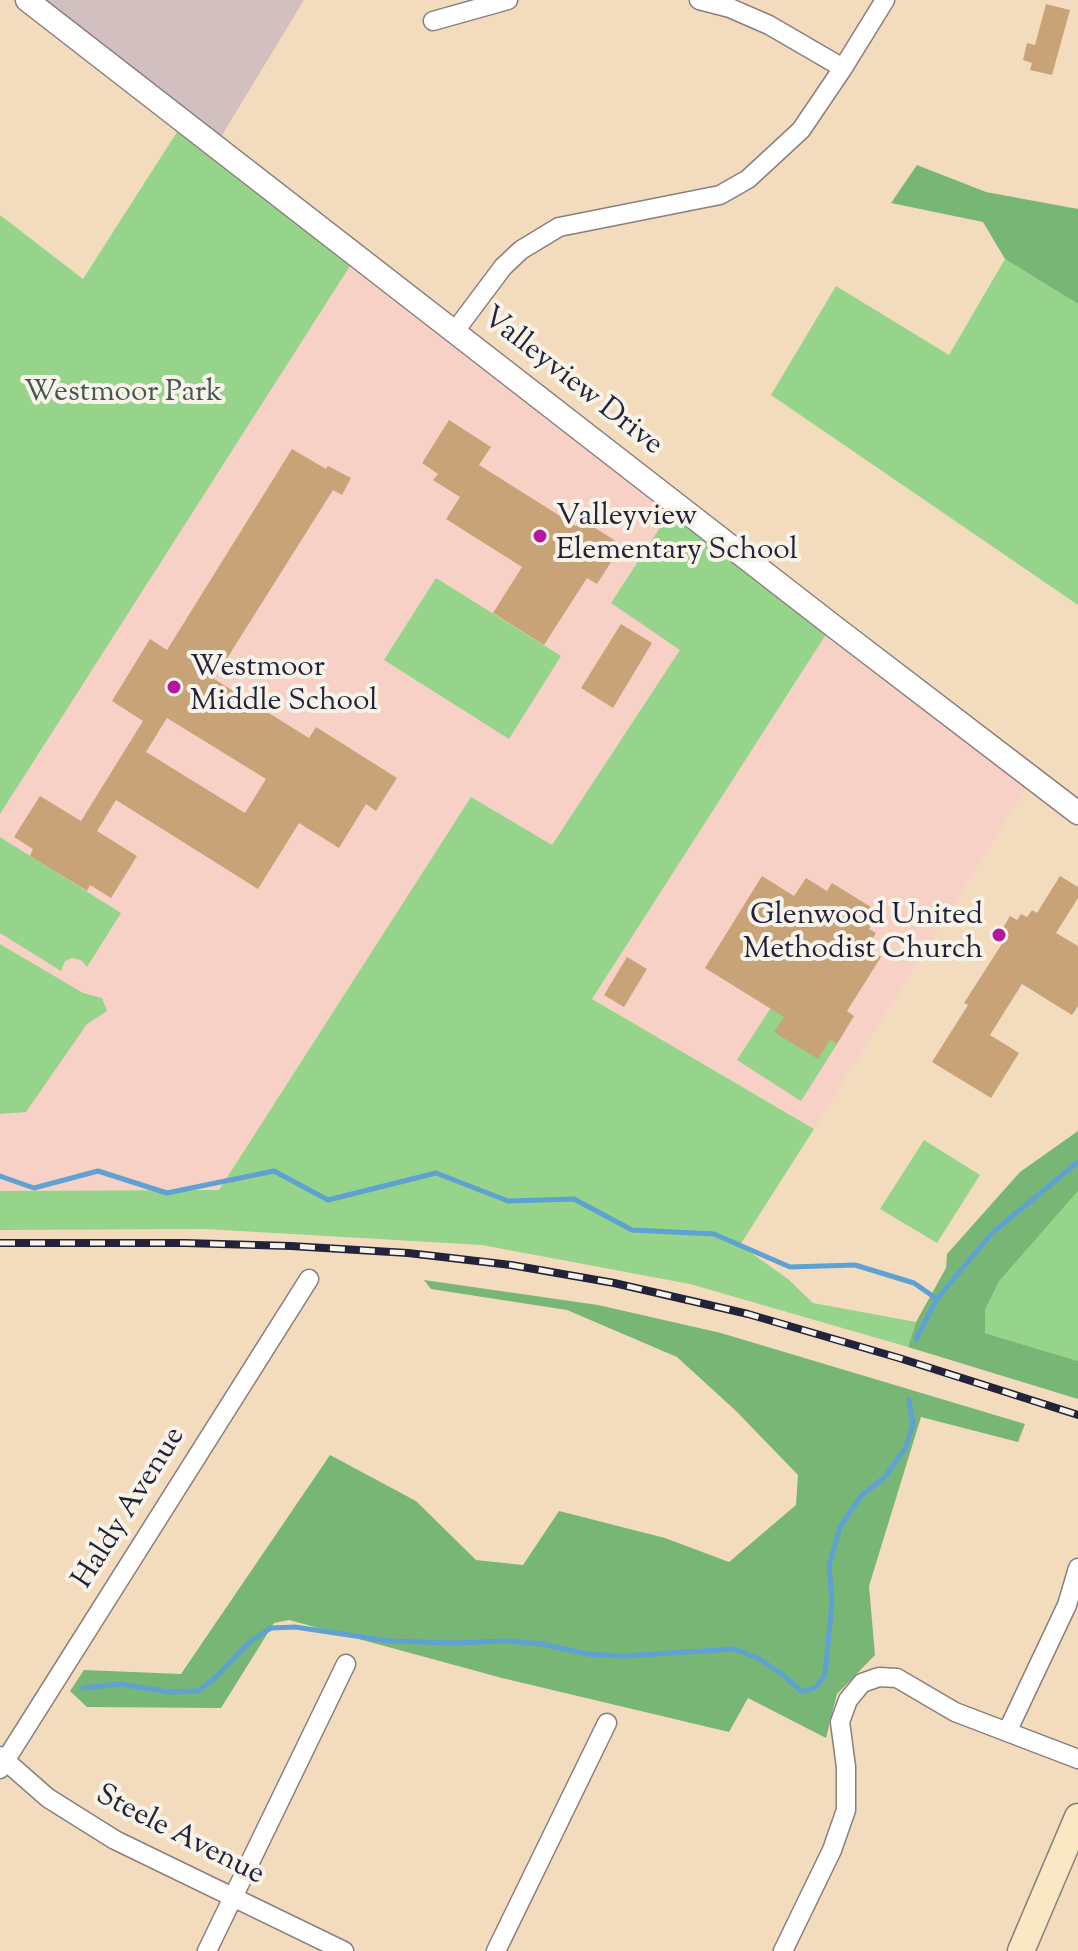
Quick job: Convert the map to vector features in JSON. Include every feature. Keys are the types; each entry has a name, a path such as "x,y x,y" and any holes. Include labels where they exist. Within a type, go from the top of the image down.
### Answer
{"main road":[{"path":"1021,1951 1078,1817"}],"street":[{"name":"Valleyview Drive","path":"27,0 1078,813"},
{"path":"433,21 508,0"},
{"path":"699,0 730,8 769,25 843,68"},
{"path":"455,331 503,267 539,238 559,227 720,195 748,179 801,130 885,0"},
{"name":"Haldy Avenue","path":"2,1762 309,1279"},
{"path":"1007,1732 1062,1618 1078,1568"},
{"path":"207,1951 346,1664"},
{"path":"783,1951 832,1850 846,1810 846,1767 840,1722 848,1700 862,1683 879,1677 897,1678 955,1712 1078,1759"},
{"path":"496,1951 607,1723"},
{"name":"Steele Avenue","path":"2,1762 48,1798 115,1840 344,1951"}],"shaded area":[{"path":"28,0 304,0 216,145"},
{"path":"357,255 676,503 681,649 552,846 471,797 219,1190 0,1191 0,814"},
{"path":"832,625 1033,778 814,1129 592,999"}],"green space":[{"name":"Westmoor Park","path":"184,121 357,255 0,814 0,215 83,279"},
{"path":"917,165 986,192 1078,209 1078,304 1005,259 983,222 891,203"},
{"path":"1005,259 1078,304 1078,605 771,395 836,286 949,355"},
{"path":"676,503 832,625 592,999 814,1129 740,1245 788,1279 813,1303 916,1322 908,1347 690,1284 482,1245 205,1229 0,1230 0,1191 219,1190 471,797 552,845 680,650 611,603"},
{"path":"436,578 561,656 509,739 384,660"},
{"path":"0,837 121,913 87,967 81,960 72,958 65,961 61,971 0,933"},
{"path":"0,944 83,993 102,998 107,1011 87,1024 26,1112 0,1114"},
{"path":"776,1005 837,1044 801,1101 737,1060 770,1009"},
{"path":"1078,1131 1078,1191 999,1281 985,1310 985,1333 1078,1361 1078,1399 908,1347 916,1322 946,1268 947,1254 1020,1172"},
{"path":"924,1140 980,1175 937,1243 880,1209"},
{"path":"1078,1191 1078,1361 985,1333 985,1310 998,1281"},
{"path":"424,1280 598,1305 721,1333 1025,1424 1018,1442 921,1417 869,1586 875,1655 837,1694 826,1738 748,1698 729,1732 502,1678 289,1620 274,1623 221,1708 87,1707 70,1691 84,1670 181,1674 330,1455 416,1501 476,1560 523,1565 559,1511 665,1538 729,1562 796,1505 798,1475 736,1411 677,1357 567,1310 431,1289"}],"building":[{"path":"1046,4 1070,10 1052,75 1030,70 1032,63 1023,60 1027,43 1035,45"},
{"name":"Valleyview Elementary School","path":"449,420 491,447 479,465 576,526 581,519 622,545 597,584 587,578 544,645 493,613 522,567 446,519 460,497 433,480 438,474 422,463"},
{"name":"Westmoor Middle School","path":"292,449 326,469 328,466 351,478 342,495 333,490 214,679 309,738 316,727 397,778 376,811 366,804 339,848 299,823 258,889 116,800 97,831 137,856 111,898 90,885 87,891 30,856 33,849 14,837 40,796 81,821 143,721 112,701 150,639 167,650","holes":["167,718 266,779 245,813 146,752"]},
{"path":"621,624 652,643 613,708 581,688"},
{"path":"762,876 794,896 806,878 827,891 832,883 879,912 869,929 876,933 867,948 881,957 847,1011 854,1016 837,1044 830,1040 818,1059 774,1032 784,1017 705,968"},
{"name":"Glenwood United Methodist Church","path":"1060,876 1078,887 1078,898 1056,933 1078,946 1078,1006 1072,1015 1022,984 990,1035 1019,1053 991,1098 932,1062 968,1005 964,1003 1005,939 999,935 1010,916 1017,920 1021,914 1027,917 1032,910 1037,913"},
{"path":"627,957 647,969 624,1007 604,995"}],"waterway":[{"path":"916,1339 937,1299 992,1233 1078,1162"},
{"path":"0,1176 34,1188 98,1171 167,1193 274,1171 328,1200 436,1173 508,1201 574,1199 632,1230 714,1234 790,1267 855,1265 914,1283 937,1299"},
{"path":"83,1688 120,1684 169,1692 198,1691 251,1641 271,1628 295,1627 389,1641 508,1641 542,1644 587,1654 623,1656 734,1649 758,1658 802,1692 816,1687 825,1675 832,1602 829,1566 840,1527 861,1496 885,1477 906,1447 913,1424 909,1400"}],"railway":[{"path":"0,1243 291,1246 408,1253 511,1265 614,1283 748,1314 1078,1415"}],"place":[{"name":"Valleyview Elementary School","path":"540,536"},
{"name":"Westmoor Middle School","path":"174,687"},
{"name":"Glenwood United Methodist Church","path":"999,935"}]}
